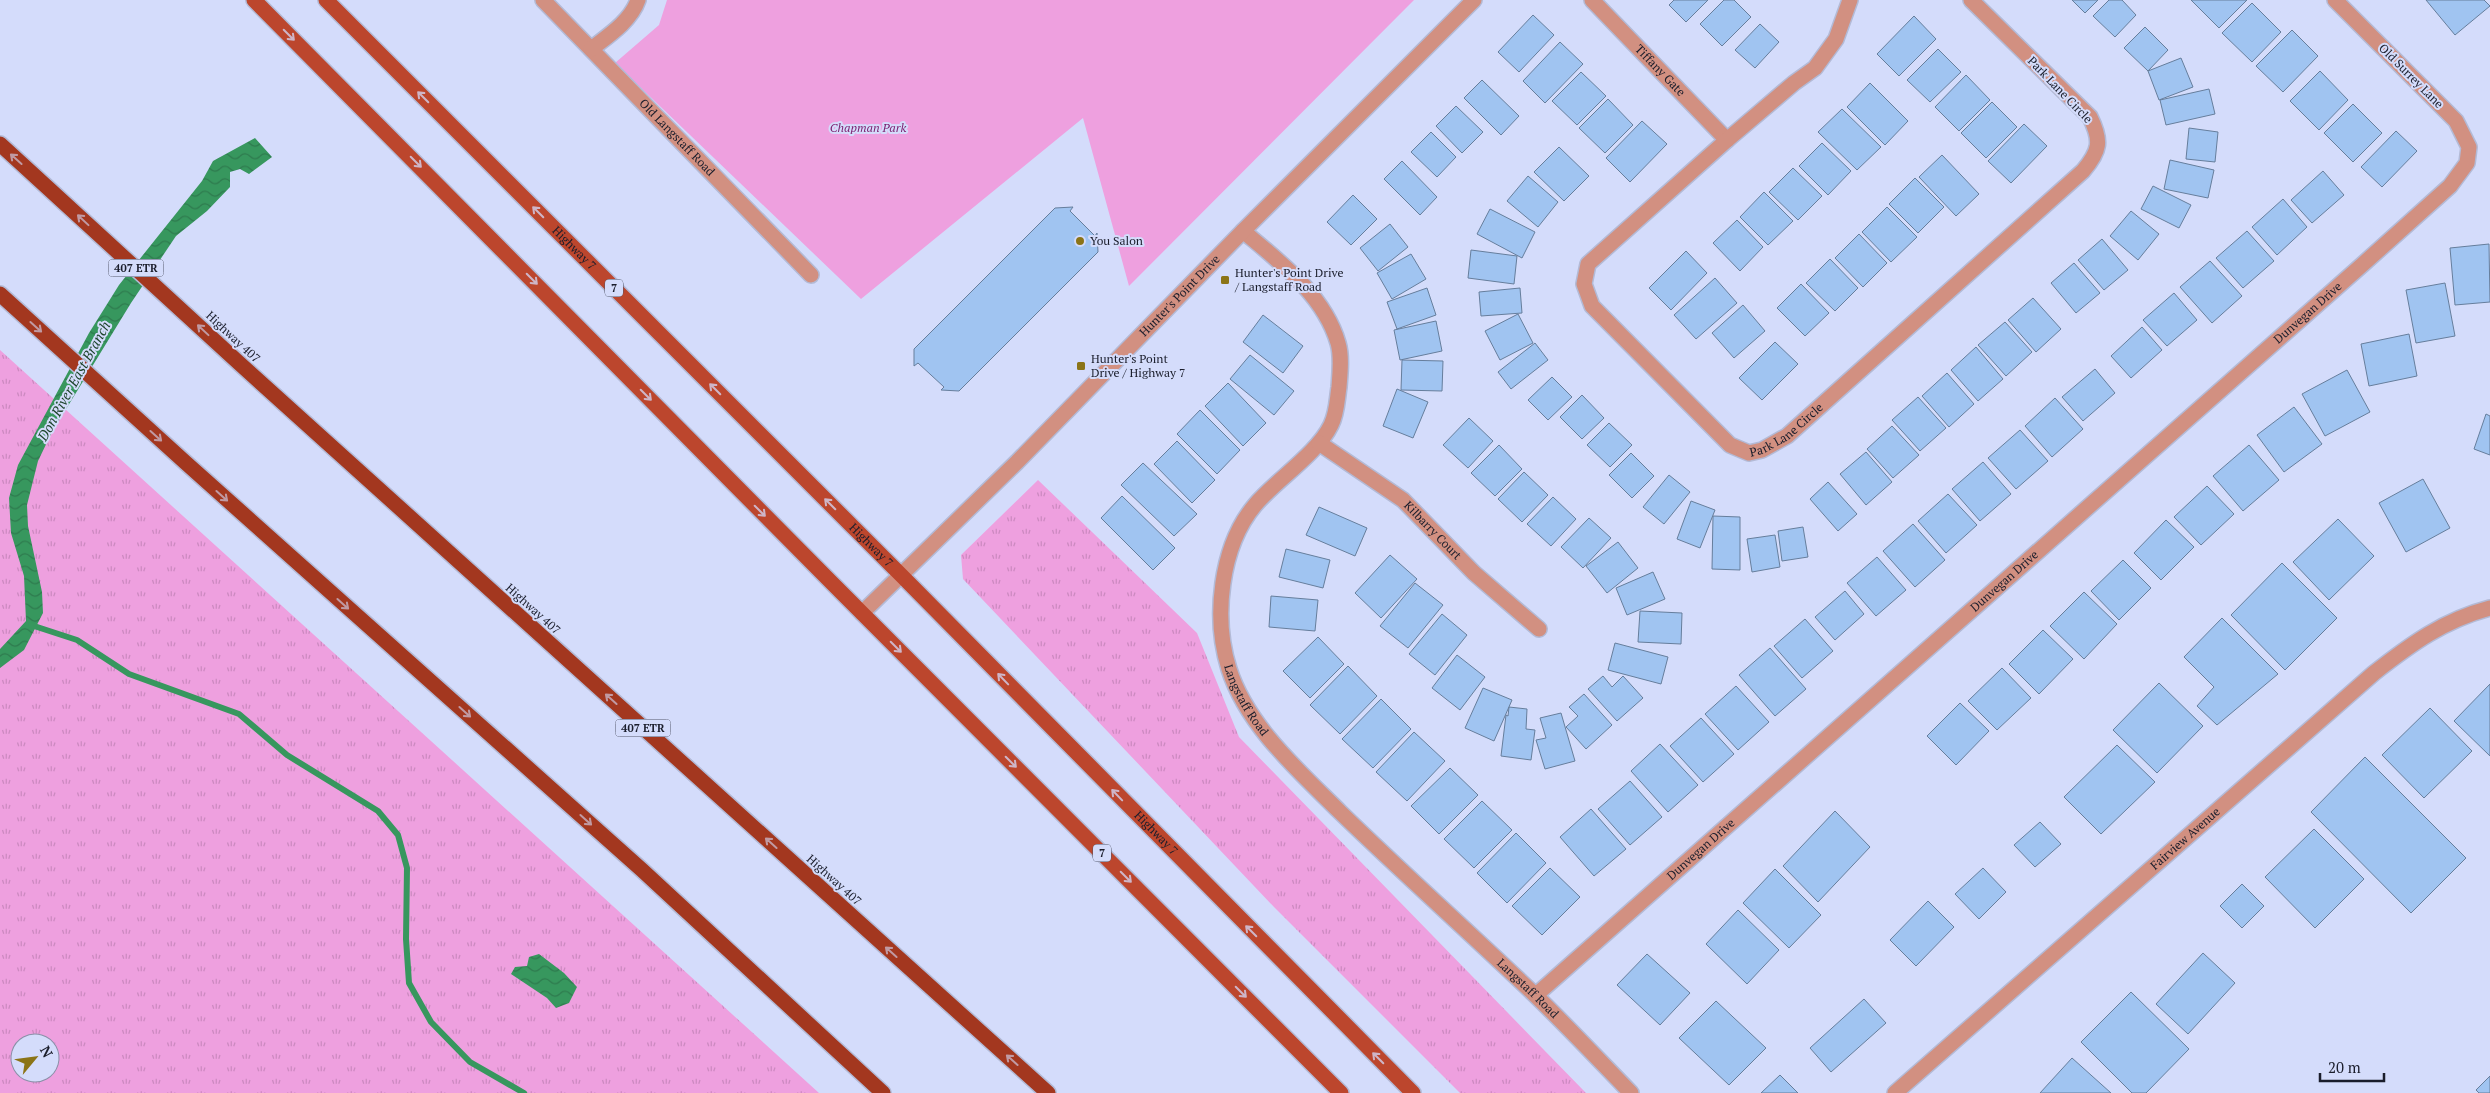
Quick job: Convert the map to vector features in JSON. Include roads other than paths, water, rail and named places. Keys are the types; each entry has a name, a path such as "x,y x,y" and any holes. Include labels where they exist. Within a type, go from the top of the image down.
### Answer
{"highway":[{"name":"Highway 407","path":"0,144 239,363 1048,1093"},
{"path":"0,294 186,463 642,870 883,1093"}],"main road":[{"name":"7","path":"254,0 1341,1093"},
{"name":"Highway 7","path":"326,0 901,576 1413,1093"}],"street":[{"name":"Old Langstaff Road","path":"543,0 811,275"},
{"path":"590,49 621,24 635,9 638,0"},
{"name":"Hunter's Point Drive","path":"862,613 1018,462 1242,231 1474,0"},
{"name":"Tiffany Gate","path":"1592,0 1727,140"},
{"name":"Park Lane Circle","path":"1850,0 1836,39 1815,68 1794,83 1727,140 1588,264 1584,284 1592,306 1730,445 1749,453 1762,450 1787,436 2083,172 2094,159 2099,134 2090,117 1971,0"},
{"name":"Old Surrey Lane","path":"2335,0 2456,121 2469,147 2467,163"},
{"name":"Dunvegan Drive","path":"1536,995 2362,265 2450,186 2467,163"},
{"name":"Langstaff Road","path":"1242,231 1312,295 1328,319 1339,346 1340,374 1336,408 1331,426 1319,443 1254,506 1235,538 1224,576 1220,611 1228,668 1241,697 1258,724 1296,768 1400,871 1536,995 1631,1093"},
{"name":"Kilbarry Court","path":"1319,443 1403,500 1474,573 1539,629"},
{"name":"Fairview Avenue","path":"1895,1093 2374,673 2436,629 2462,615 2490,608"}],"water":[{"name":"Don River East Branch","path":"255,138 272,157 249,174 240,169 230,172 230,187 207,211 176,236 131,303 52,432 38,461 27,505 28,526 42,592 43,613 24,650 0,668 0,649 26,621 24,576 11,533 9,498 18,465 89,333 119,285 202,181 213,161"},
{"path":"539,954 564,973 577,987 569,1003 556,1008 547,998 511,974 515,967 527,966 529,957"}],"waterway":[{"path":"31,625 77,640 129,674 239,714 287,755 378,811 398,835 407,868 406,939 409,983 431,1022 470,1062 524,1093"}],"place":[{"name":"You Salon","path":"1080,241"},
{"name":"Hunter's Point Drive / Langstaff Road","path":"1225,280"},
{"name":"Hunter's Point Drive / Highway 7","path":"1081,366"}],"park label":[{"name":"Chapman Park","path":"868,128"}]}
